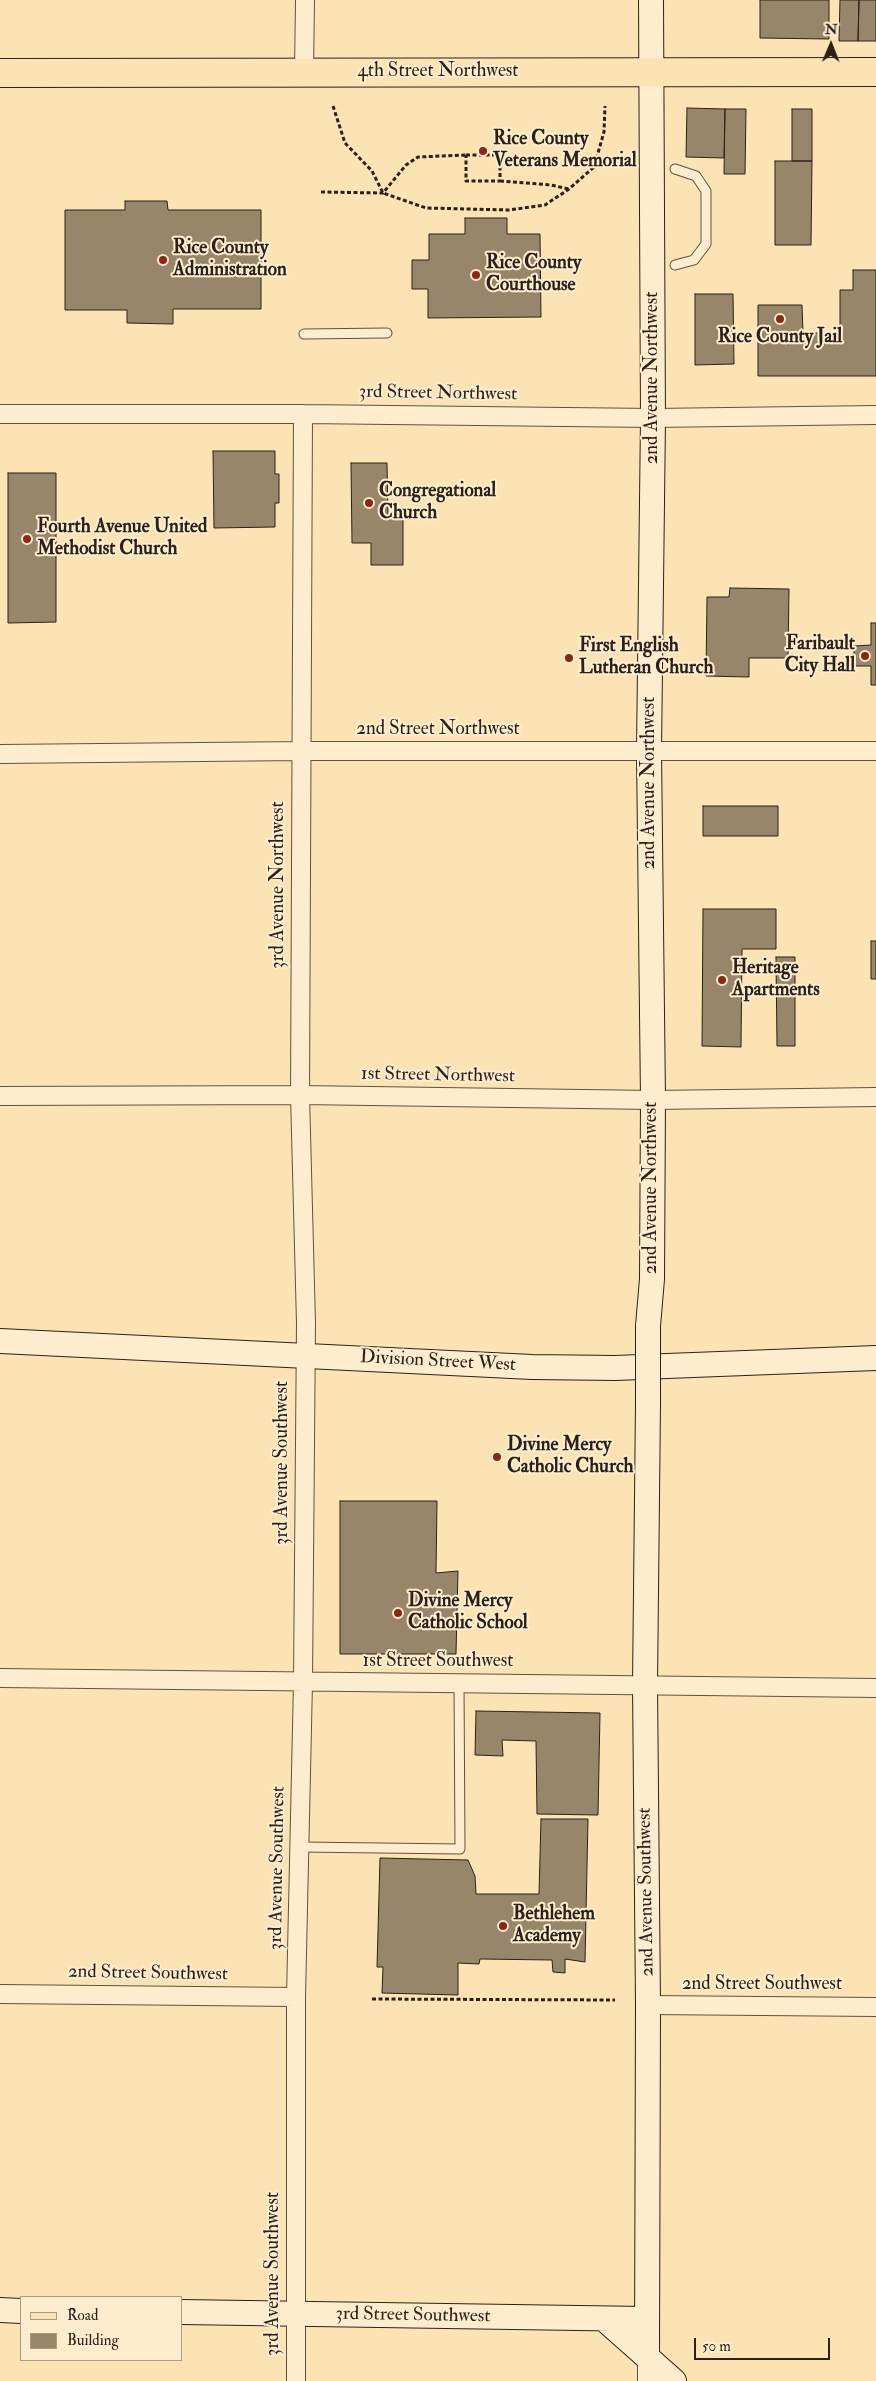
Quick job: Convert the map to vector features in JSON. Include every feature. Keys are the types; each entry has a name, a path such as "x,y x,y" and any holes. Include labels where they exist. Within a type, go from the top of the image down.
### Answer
{"main road":[{"name":"4th Street Northwest","path":"0,73 652,74 876,72"}],"street":[{"path":"304,72 305,0"},
{"name":"2nd Avenue Northwest","path":"648,1403 648,1326 652,1279 653,1100 649,751 653,418 651,0"},
{"name":"3rd Street Northwest","path":"0,414 303,414 653,418 876,415"},
{"name":"3rd Avenue Northwest","path":"303,414 300,1095 306,1356"},
{"name":"2nd Street Northwest","path":"0,754 301,751 876,751"},
{"name":"1st Street Northwest","path":"0,1096 300,1095 653,1100 876,1096"},
{"name":"Division Street West","path":"0,1341 306,1356 615,1368 876,1358"},
{"name":"3rd Avenue Southwest","path":"296,2381 296,1997 303,1682 306,1356"},
{"name":"2nd Avenue Southwest","path":"647,2381 645,2319 648,2005 645,1684 648,1403"},
{"name":"1st Street Southwest","path":"0,1678 876,1688"},
{"name":"2nd Street Southwest","path":"0,1994 296,1997"},
{"name":"2nd Street Southwest","path":"648,2005 876,2007"},
{"path":"0,2310 20,2311"},
{"name":"3rd Street Southwest","path":"182,2312 645,2319"},
{"path":"604,2319 674,2381"}],"lane":[{"path":"675,169 696,176 706,191 706,244 694,260 675,265"},
{"path":"304,334 387,333"},
{"path":"300,1847 460,1849 459,1683"}],"path":[{"path":"333,106 344,143 372,171 383,193"},
{"path":"321,192 383,193 426,208 508,210 545,205 569,189 594,167 604,132 605,106"},
{"path":"466,155 466,181 500,181 551,185 569,189"},
{"path":"383,193 406,165 418,157 500,155 500,181"},
{"path":"372,1999 615,2000"}],"building":[{"path":"760,0 829,0 829,39 760,38"},
{"path":"840,0 859,0 858,41 839,41"},
{"path":"859,0 876,0 876,41 858,41"},
{"path":"687,108 725,109 724,158 686,157"},
{"path":"725,109 746,109 745,174 724,174"},
{"path":"792,109 812,109 812,161 792,161"},
{"path":"775,161 812,161 811,245 775,245"},
{"name":"Rice County Administration","path":"125,201 167,201 168,210 261,210 261,309 173,309 173,324 127,323 127,310 65,310 65,210 125,210"},
{"name":"Rice County Courthouse","path":"465,218 507,218 507,234 540,234 541,317 428,318 428,289 412,289 412,260 429,260 429,234 465,234"},
{"name":"Rice County Jail","path":"853,270 876,270 876,376 758,376 758,305 802,305 803,333 840,333 840,290 853,290"},
{"path":"695,294 733,294 734,364 695,365"},
{"path":"213,451 275,451 275,474 279,474 279,503 275,503 275,527 214,528"},
{"path":"351,463 387,463 388,515 403,514 403,565 371,565 371,543 352,543"},
{"path":"8,473 56,473 56,622 8,623"},
{"path":"730,588 789,589 788,658 749,658 749,677 706,676 707,597 729,597"},
{"name":"Faribault City Hall","path":"871,623 876,623 876,685 871,685 871,666 854,666 854,646 871,645"},
{"path":"703,806 778,806 778,836 703,836"},
{"name":"Heritage Apartments","path":"703,909 776,909 776,949 742,949 741,1047 702,1046"},
{"path":"871,941 876,941 876,979 871,979"},
{"path":"776,957 795,957 795,1046 777,1046"},
{"name":"Divine Mercy Catholic School","path":"340,1501 437,1501 436,1573 458,1571 456,1654 340,1654"},
{"path":"476,1711 600,1713 598,1815 537,1814 536,1741 502,1740 503,1756 475,1755"},
{"name":"Bethlehem Academy","path":"541,1819 588,1819 585,1962 565,1959 565,1973 553,1972 552,1960 480,1959 479,1964 458,1963 458,1995 382,1993 383,1967 377,1967 380,1858 468,1860 475,1876 476,1894 539,1894"}],"place":[{"name":"Rice County Veterans Memorial","path":"483,151"},
{"name":"Rice County Administration","path":"163,260"},
{"name":"Rice County Courthouse","path":"476,275"},
{"name":"Rice County Jail","path":"780,319"},
{"name":"Congregational Church","path":"369,503"},
{"name":"Fourth Avenue United Methodist Church","path":"27,539"},
{"name":"Faribault City Hall","path":"865,656"},
{"name":"First English Lutheran Church","path":"569,658"},
{"name":"Heritage Apartments","path":"722,980"},
{"name":"Divine Mercy Catholic Church","path":"497,1457"},
{"name":"Divine Mercy Catholic School","path":"398,1613"},
{"name":"Bethlehem Academy","path":"503,1926"}]}
